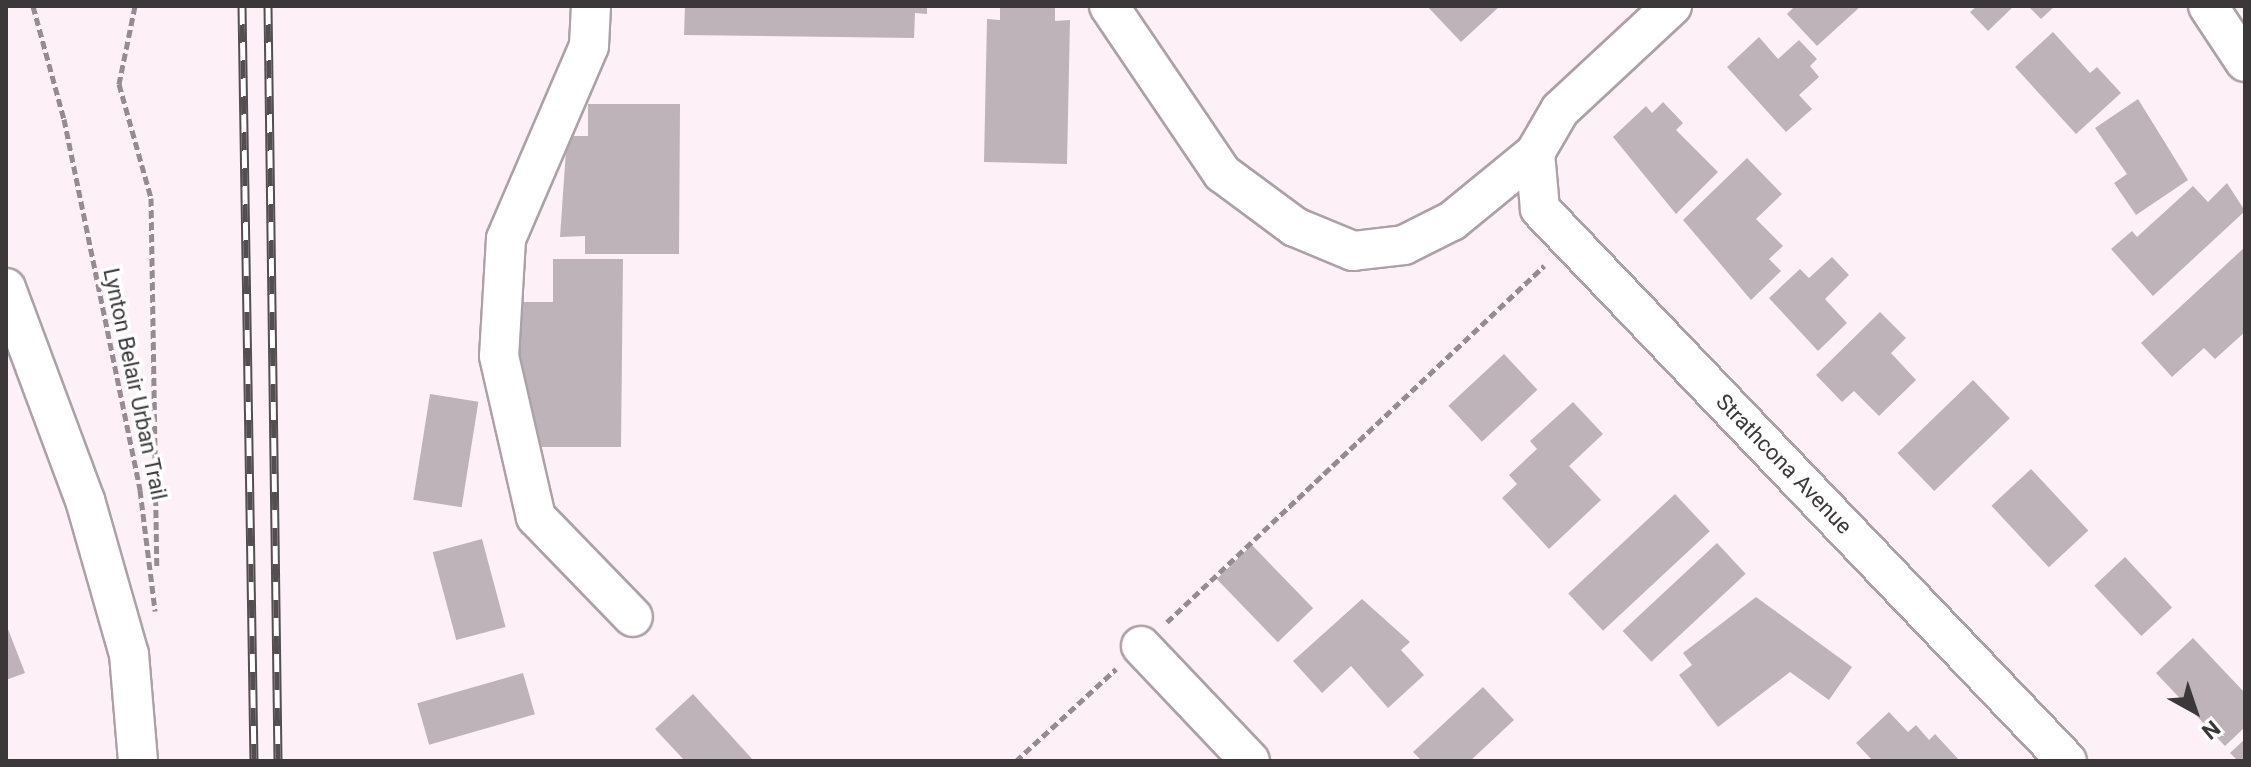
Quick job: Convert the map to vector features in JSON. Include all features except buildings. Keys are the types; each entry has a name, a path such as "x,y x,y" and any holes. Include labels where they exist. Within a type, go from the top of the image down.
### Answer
{"street":[{"path":"591,6 589,46 506,239 499,356 536,517 633,617"},
{"path":"1109,6 1222,173 1295,227 1353,251 1404,245 1452,221 1535,153 1560,110 1672,6"},
{"path":"2208,6 2245,62"},
{"name":"Strathcona Avenue","path":"1535,153 1540,209 2067,761"},
{"path":"6,288 85,500 129,654 138,761"},
{"path":"1141,646 1250,761"}],"path":[{"name":"Lynton Belair Urban Trail","path":"33,6 64,119 157,581 154,615 129,654"},
{"path":"135,6 119,84 151,198 157,581"},
{"path":"1016,761 1571,241"}],"railway":[{"path":"242,6 254,761"},
{"path":"268,6 278,761"}]}
